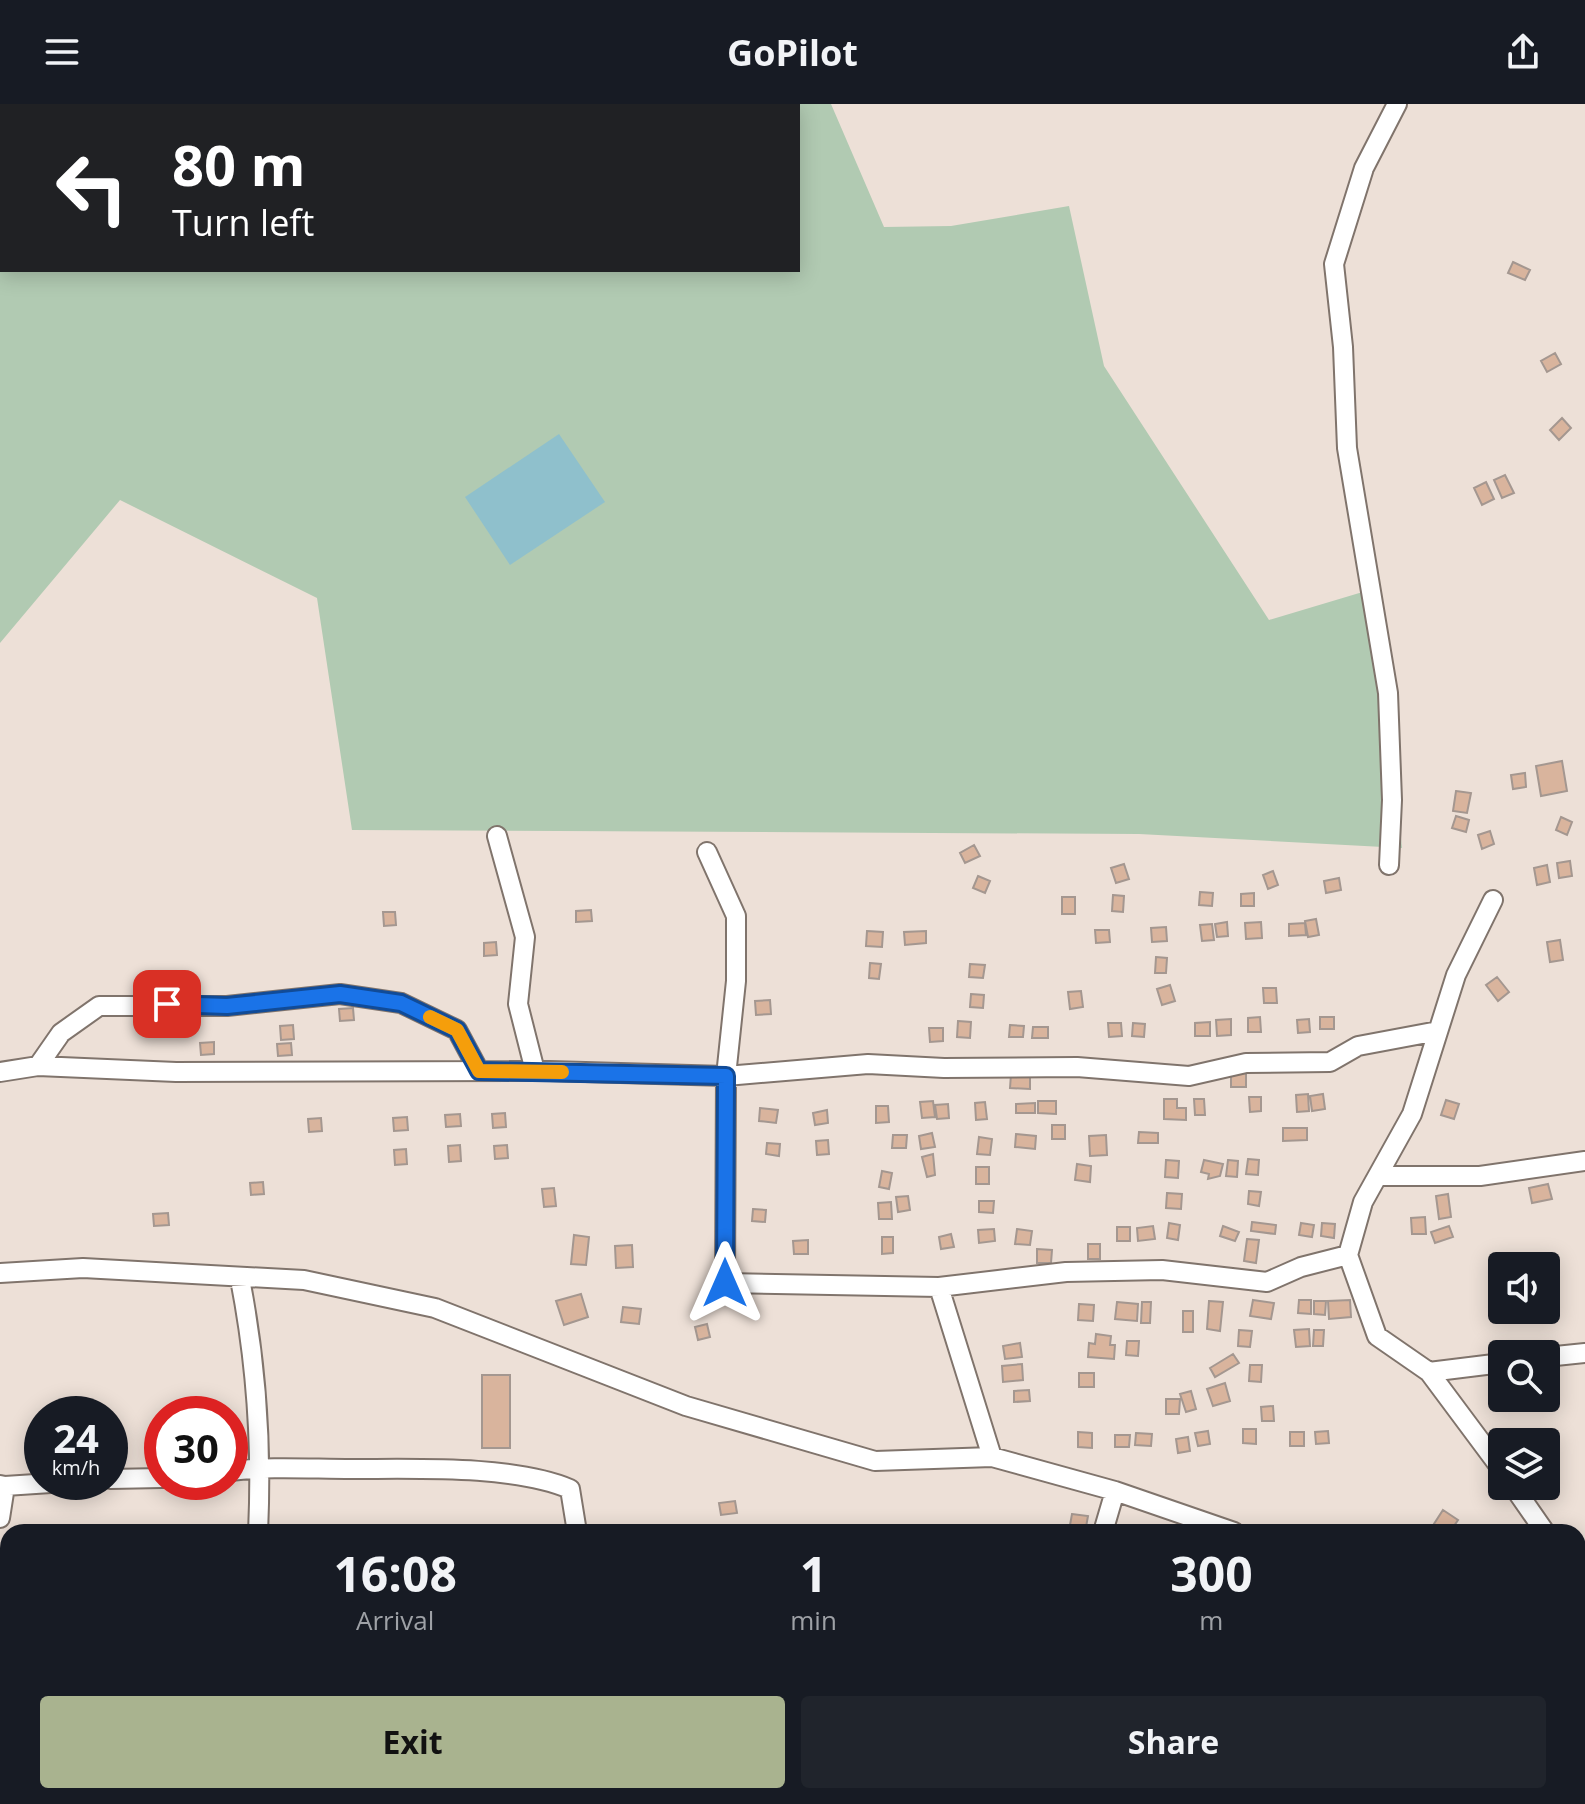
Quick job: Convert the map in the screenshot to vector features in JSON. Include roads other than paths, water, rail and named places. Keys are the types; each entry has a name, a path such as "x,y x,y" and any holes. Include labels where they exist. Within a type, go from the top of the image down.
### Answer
{"street":[{"path":"1389,865 1392,800 1388,693 1347,448 1343,347 1334,264 1364,168 1397,104"},
{"path":"497,836 525,937 518,1004 535,1071"},
{"path":"707,852 736,916 736,981 726,1076 725,1283 939,1287 1066,1272 1146,1270 1267,1282 1301,1267 1348,1255"},
{"path":"1488,1451 1429,1372 1377,1336 1348,1255 1363,1202 1412,1114 1456,975 1493,900"},
{"path":"38,1066 61,1033 99,1006 227,1006 340,994 401,1003 457,1030 479,1071"},
{"path":"0,1072 38,1066 176,1072 535,1071 726,1076 868,1064 944,1068 1077,1067 1189,1076 1246,1063 1330,1062 1358,1046 1438,1031"},
{"path":"1378,1176 1480,1176 1585,1161"},
{"path":"0,1273 83,1268 240,1279 304,1280 435,1308 686,1406 875,1461 992,1457 1115,1491 1211,1524"},
{"path":"240,1279 248,1317 259,1468 258,1524"},
{"path":"939,1287 992,1457"},
{"path":"1560,1356 1585,1353"},
{"path":"1429,1372 1488,1365"},
{"path":"248,1469 410,1468 544,1478 570,1489 576,1524"},
{"path":"0,1518 2,1486 24,1485"},
{"path":"1105,1524 1115,1491"},
{"path":"1523,1500 1539,1524"}],"water":[{"path":"559,434 605,502 510,565 465,497"}]}
